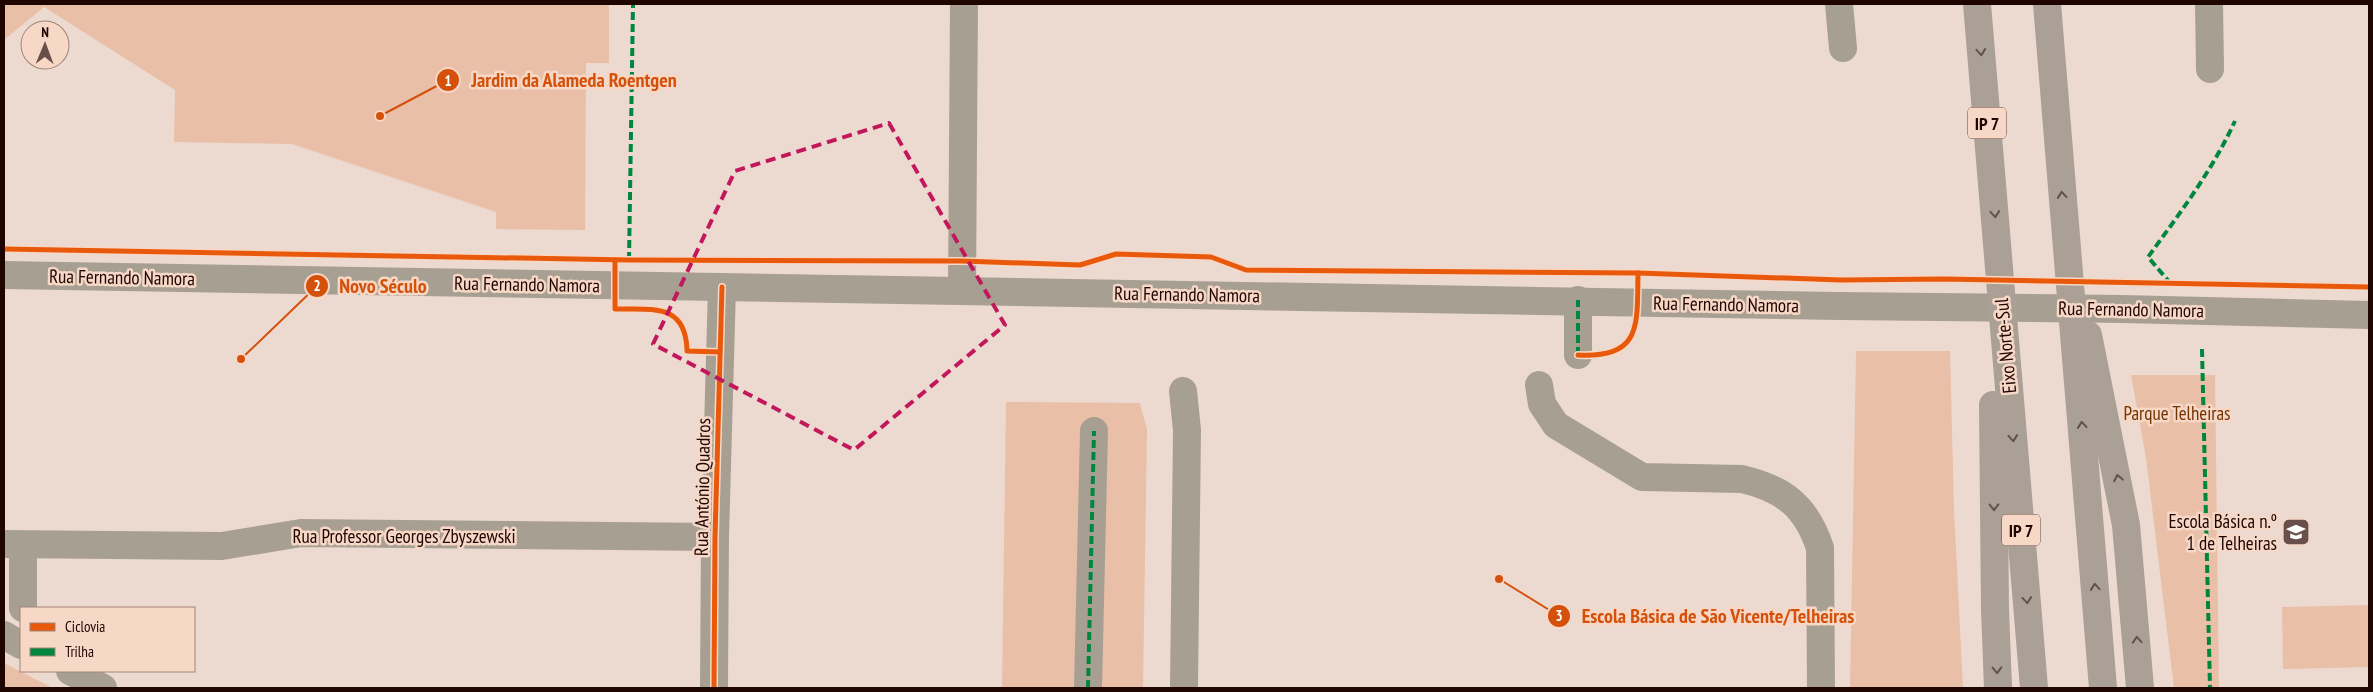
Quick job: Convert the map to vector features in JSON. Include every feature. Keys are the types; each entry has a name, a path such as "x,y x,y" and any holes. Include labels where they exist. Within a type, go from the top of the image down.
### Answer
{"highway":[{"name":"Eixo Norte-Sul","path":"1977,4 1997,242 2000,371 2034,688"},
{"path":"2047,4 2066,244 2088,374 2126,525 2140,688"},
{"path":"1998,688 1994,609 2000,371"},
{"path":"2088,374 2104,688"}],"street":[{"path":"962,291 964,4"},
{"path":"1840,4 1843,48"},
{"path":"2209,4 2210,69"},
{"name":"Rua Fernando Namora","path":"4,275 2369,314"},
{"name":"Rua António Quadros","path":"714,688 715,537 722,287"},
{"path":"1578,300 1578,355"},
{"path":"1539,385 1542,404 1556,425 1642,477 1742,479 1783,493 1798,508 1814,529 1820,548 1821,688"},
{"path":"1183,390 1187,430 1184,688"},
{"path":"1088,688 1094,431"},
{"name":"Rua Professor Georges Zbyszewski","path":"13,545 222,546 301,533 715,537"},
{"path":"13,545 23,607"},
{"path":"4,636 20,644"},
{"path":"72,672 103,688"}],"highlighted area":[{"path":"889,123 1005,325 854,450 653,344 735,171"}],"green space":[{"path":"4,4 609,4 609,63 586,63 585,230 496,229 496,212 292,144 174,142 175,90 70,23 70,20 65,20 44,7 28,20 20,20 20,27 4,40"},
{"path":"1856,351 1950,351 1954,509 1963,688 1850,688"},
{"name":"Parque Telheiras","path":"2131,375 2215,375 2219,688 2174,688 2146,458"},
{"path":"1006,402 1140,403 1147,430 1143,688 1002,688"},
{"path":"2369,605 2369,667 2283,669 2282,607"},
{"path":"4,663 53,688 4,688"}],"marked path":[{"path":"629,260 633,4"},
{"path":"2171,284 2148,257 2206,174 2235,121"},
{"path":"1578,300 1578,355"},
{"path":"2202,349 2210,688"},
{"path":"1088,688 1094,431"}],"cycle path":[{"path":"4,249 629,260 962,261 1080,265 1116,254 1211,257 1246,270 1638,273 1841,280 1945,279 2369,287"},
{"path":"615,260 615,309 641,309 664,312 673,316 680,324 685,335 687,351 720,352"},
{"path":"1578,355 1599,355 1614,351 1625,344 1632,335 1637,309 1638,273"},
{"path":"714,688 715,537 722,287"}],"place":[{"name":"Jardim da Alameda Roentgen","path":"380,116"},
{"name":"Novo Século","path":"241,359"},
{"name":"Escola Básica n.º 1 de Telheiras","path":"2296,532"},
{"name":"Escola Básica de São Vicente/Telheiras","path":"1499,579"}]}
